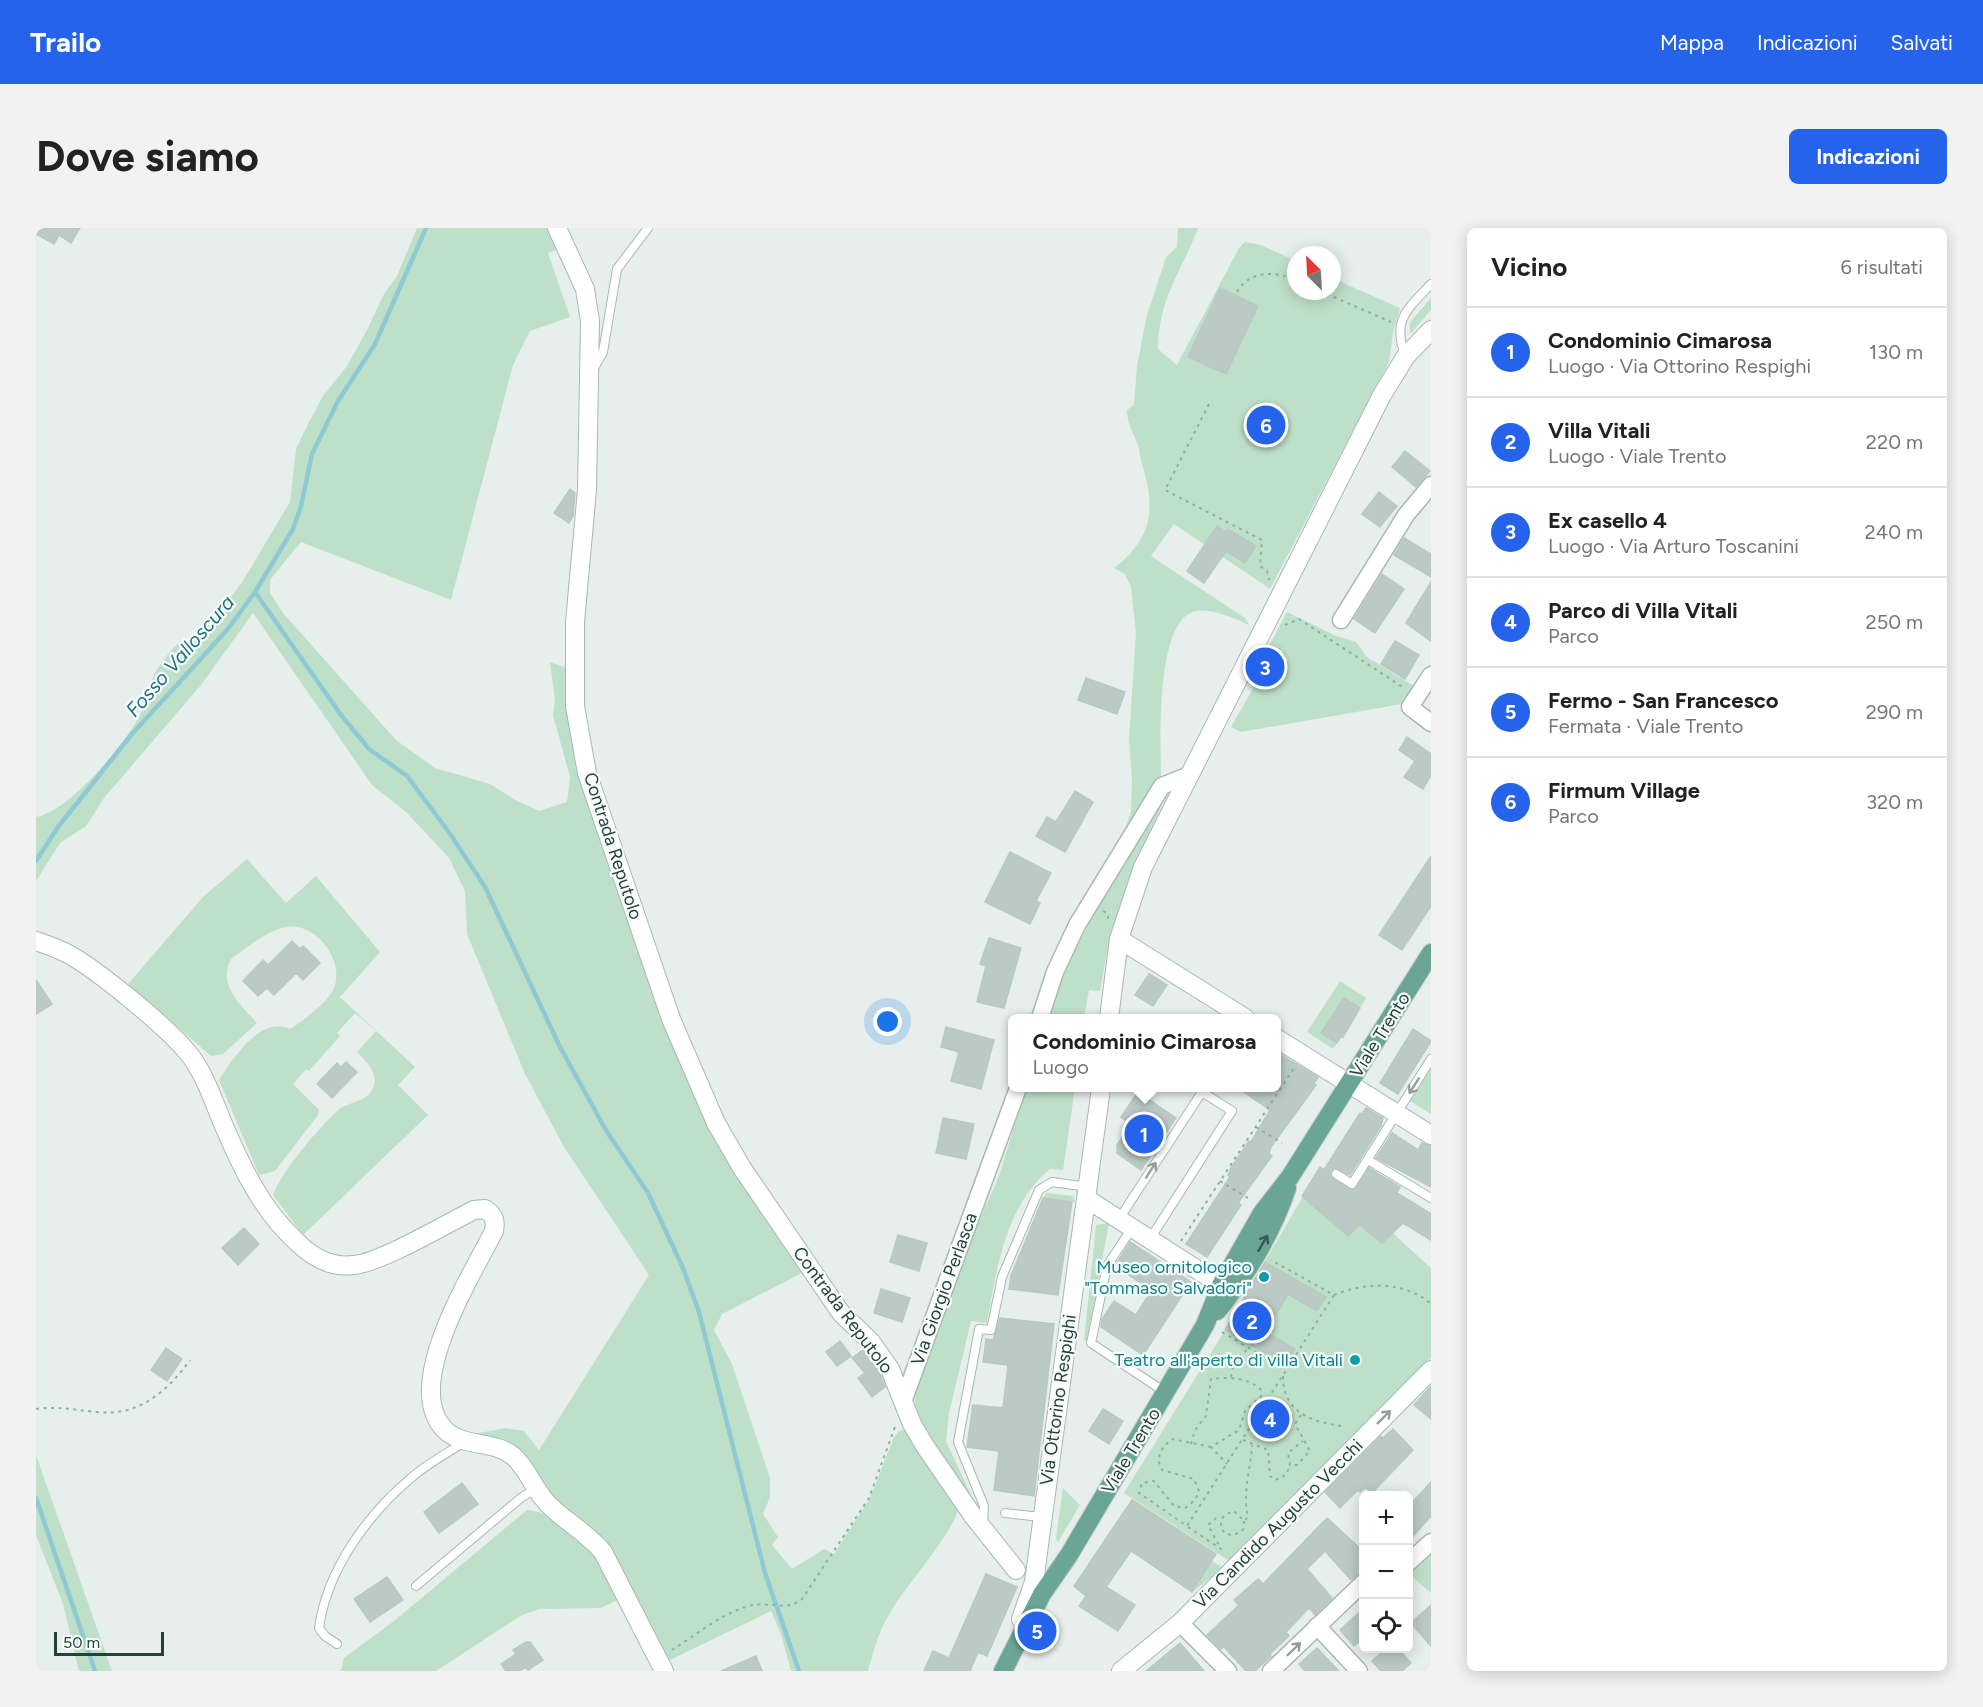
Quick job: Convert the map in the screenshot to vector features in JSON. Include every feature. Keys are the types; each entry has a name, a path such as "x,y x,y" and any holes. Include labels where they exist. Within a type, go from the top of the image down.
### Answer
{"main road":[{"name":"Viale Trento","path":"1012,1671 1025,1636 1056,1576 1227,1289 1276,1221 1290,1177 1431,953"},
{"name":"Viale Trento","path":"1002,1671 1042,1594 1056,1576"}],"street":[{"name":"Contrada Reputolo","path":"557,228 585,289 590,321 587,490 575,622 575,706 587,773 670,1019 716,1123 742,1168 841,1313 871,1342 890,1369 905,1402"},
{"path":"1110,1014 1120,934 1143,867 1376,405 1406,356 1431,330"},
{"path":"1341,620 1406,515 1431,485"},
{"path":"1431,675 1410,707 1431,723"},
{"path":"1041,1014 1055,972 1089,905 1162,786 1187,776"},
{"path":"1120,934 1239,1014"},
{"path":"36,941 70,955 101,977 166,1030 189,1054 202,1075 258,1197 283,1229 310,1255 327,1262 354,1265 382,1255 474,1210 485,1209 492,1214 496,1222 494,1231 455,1308 437,1354 430,1383 432,1405 438,1421 447,1431 464,1442 501,1450 512,1455 550,1507 591,1539 603,1552 661,1665"},
{"path":"1281,1041 1431,1135"},
{"name":"Via Giorgio Perlasca","path":"905,1402 1016,1092"},
{"name":"Via Ottorino Respighi","path":"1002,1671 1010,1642 1026,1608 1036,1571 1041,1517 1101,1092"},
{"path":"1088,1193 1125,1223 1227,1289"},
{"name":"Via Candido Augusto Vecchi","path":"1121,1671 1180,1623 1430,1372"},
{"path":"905,1402 912,1424 925,1446 982,1528 1016,1570 1026,1608"},
{"path":"1413,1558 1431,1542"},
{"path":"1016,1570 1026,1575 1036,1571"},
{"path":"1271,1671 1359,1587"},
{"path":"1180,1623 1228,1671"},
{"path":"1317,1626 1359,1671"}],"lane":[{"path":"590,376 603,352 617,269 648,228"},
{"path":"1406,356 1400,340 1399,326 1412,305 1431,284"},
{"path":"1336,1174 1352,1184 1431,1059"},
{"path":"1166,1392 1091,1343 1107,1266 1125,1223 1202,1092"},
{"path":"1150,1239 1232,1111 1206,1092"},
{"path":"1368,1160 1431,1198"},
{"path":"982,1528 984,1506 957,1442 979,1329 991,1330 1002,1277 1039,1190 1052,1182 1088,1193"},
{"path":"337,1644 325,1636 319,1628 322,1604 339,1568 362,1530 410,1478 464,1442"},
{"path":"416,1586 522,1497 536,1489"},
{"path":"1005,1513 1041,1517"}],"path":[{"path":"1237,292 1251,277 1265,273 1287,276"},
{"path":"1340,300 1399,326"},
{"path":"1209,404 1165,490 1262,540 1260,566 1267,571 1271,589"},
{"path":"1283,627 1299,620 1417,696"},
{"path":"1089,905 1108,914 1106,922 1120,934"},
{"path":"1281,1087 1302,1054"},
{"path":"1172,1254 1278,1092"},
{"path":"1255,1127 1282,1143"},
{"path":"1220,1181 1248,1198"},
{"path":"1267,1257 1334,1295"},
{"path":"1187,1526 1334,1295 1360,1286 1381,1286 1414,1293 1431,1304"},
{"path":"1222,1332 1286,1370"},
{"path":"1231,1377 1234,1361 1249,1348"},
{"path":"36,1409 51,1407 100,1413 126,1410 152,1400 172,1384 190,1360"},
{"path":"1283,1376 1286,1396 1291,1406 1301,1415 1342,1426"},
{"path":"1191,1444 1195,1430 1206,1416 1211,1379 1231,1377 1258,1386 1261,1396 1245,1411 1239,1430 1211,1446 1191,1444 1172,1439 1163,1447 1158,1460 1162,1470 1194,1479 1198,1491 1195,1500 1185,1508 1174,1506 1154,1481 1142,1483 1138,1488 1142,1497 1221,1549 1208,1525 1211,1520 1221,1519"},
{"path":"661,1665 706,1628 748,1606 766,1604 788,1607 802,1599 869,1498 905,1402"},
{"path":"1290,1465 1297,1465 1310,1451 1295,1424 1301,1415"},
{"path":"1242,1439 1252,1445 1261,1445 1268,1450 1270,1476 1275,1480 1286,1475 1290,1465 1288,1452 1303,1441"},
{"path":"1244,1521 1234,1511 1226,1513 1221,1519 1220,1527 1225,1533 1234,1535 1243,1530 1244,1521 1248,1517 1245,1496 1251,1469 1252,1445"},
{"path":"1211,1446 1227,1464"}],"green space":[{"path":"417,228 552,228 561,248 548,253 570,317 530,331 513,365 451,600 301,542 270,580 270,593 283,613 396,740 435,768 490,784 515,800 539,811 567,802 570,777 553,715 555,700 550,662 567,668 654,993 804,1272 722,1314 714,1330 732,1364 770,1478 770,1497 763,1514 778,1537 772,1545 792,1569 824,1549 834,1554 870,1498 894,1437 899,1431 906,1429 959,1503 957,1514 941,1542 887,1618 877,1640 868,1671 791,1671 781,1634 771,1611 666,1662 602,1539 474,1434 505,1428 524,1431 539,1450 649,1275 564,1147 525,1074 467,934 465,891 449,858 406,812 372,785 253,613 201,685 104,798 86,826 60,843 36,881 36,817 64,803 95,775 122,743 140,715 152,680 165,658 183,639 190,642 210,624 241,584 290,502 296,449 308,424 323,396 347,366 384,294 397,276"},
{"path":"1178,228 1198,228 1166,300 1159,331 1158,349 1177,365 1239,248 1245,242 1261,245 1287,257 1287,300 1341,300 1341,282 1400,308 1393,333 1389,362 1270,589 1174,524 1151,556 1245,618 1249,625 1224,615 1202,610 1182,619 1173,636 1166,660 1161,715 1161,780 1148,791 1118,851 1131,811 1132,780 1129,739 1136,633 1131,587 1125,574 1114,568 1127,557 1144,534 1150,508 1138,445 1129,424 1127,410 1134,405 1137,366 1147,315 1166,257 1177,247"},
{"path":"1431,298 1431,310 1410,334 1410,322"},
{"path":"1287,612 1336,636 1356,642 1367,657 1414,686 1402,704 1241,732 1231,727 1255,685 1265,690 1288,659 1268,648"},
{"path":"1164,800 1131,877 1108,948 1100,991 1089,990 1085,1014 1050,1014 1081,939 1152,815"},
{"path":"247,859 286,903 316,876 380,952 340,997 415,1067 398,1085 428,1115 303,1235 273,1195 293,1162 330,1118 342,1107 370,1093 375,1078 368,1064 357,1052 376,1031 355,1013 337,1033 340,1036 309,1071 306,1069 293,1084 319,1110 318,1115 275,1171 259,1175 219,1080 240,1051 258,1033 279,1026 290,1029 327,998 334,988 336,977 332,956 318,937 298,927 287,927 265,936 231,959 227,968 229,986 238,1002 257,1023 223,1054 211,1056 128,984 203,897"},
{"path":"1340,981 1366,998 1360,1008 1344,998 1322,1032 1337,1043 1333,1049 1307,1032"},
{"path":"1431,1068 1431,1114 1410,1101"},
{"path":"1025,1092 1074,1092 1063,1170 1050,1169 1035,1184 1013,1219 999,1260 987,1323 971,1321 949,1413 946,1441 977,1508 940,1458 923,1429 915,1404 915,1393 973,1235 999,1176"},
{"path":"1320,1167 1431,1268 1431,1358 1229,1561 1124,1493 1225,1330"},
{"path":"1047,1193 1073,1196 1075,1202 1042,1198"},
{"path":"1109,1223 1087,1340 1084,1341 1096,1225"},
{"path":"36,1455 112,1671 79,1671 63,1604 36,1535"},
{"path":"1063,1488 1080,1505 1058,1542 1056,1538"},
{"path":"527,1510 552,1517 583,1535 599,1553 623,1598 600,1608 540,1609 522,1615 436,1671 341,1671 344,1658 394,1621"},
{"path":"1431,1553 1431,1593 1413,1577 1413,1568 1421,1565"},
{"path":"1212,1561 1223,1568 1192,1592"}],"building":[{"path":"36,228 80,228 71,243 59,235 54,244 36,234"},
{"path":"1220,288 1258,306 1226,374 1188,357"},
{"path":"1405,451 1430,471 1416,487 1392,467"},
{"path":"570,489 575,493 573,516 569,523 554,513"},
{"path":"1379,492 1397,506 1380,527 1362,514"},
{"path":"1217,526 1226,532 1228,529 1256,546 1245,563 1226,551 1204,583 1187,571"},
{"path":"1404,538 1431,554 1431,577 1394,555"},
{"path":"1382,574 1404,589 1375,633 1354,619"},
{"path":"1431,582 1431,641 1406,623"},
{"path":"1395,641 1419,655 1405,679 1381,664"},
{"path":"1265,657 1275,664 1265,677 1256,669"},
{"path":"1086,678 1125,692 1117,714 1078,700"},
{"path":"1407,737 1431,754 1431,775 1423,789 1404,777 1415,761 1399,750"},
{"path":"1075,791 1093,802 1065,852 1036,836 1047,817 1056,822"},
{"path":"1010,852 1051,873 1036,901 1040,903 1030,924 985,902"},
{"path":"1431,856 1431,906 1402,950 1379,935"},
{"path":"989,938 1021,948 1004,1008 977,1002 986,966 980,964"},
{"path":"292,941 300,949 303,946 320,963 303,980 296,973 274,995 267,988 258,996 243,981 263,960 268,965"},
{"path":"1149,974 1167,985 1153,1006 1135,995"},
{"path":"36,980 52,1004 36,1014"},
{"path":"1344,998 1360,1008 1337,1043 1321,1033"},
{"path":"946,1027 994,1040 981,1089 951,1081 959,1052 941,1047"},
{"path":"1413,1029 1431,1041 1398,1094 1380,1083"},
{"path":"1281,1055 1318,1077 1314,1084 1316,1085 1271,1147 1269,1154 1272,1156 1238,1203 1241,1205 1207,1257 1186,1244 1230,1177 1228,1175 1231,1168 1249,1141 1251,1142 1270,1110 1244,1092 1281,1092"},
{"path":"346,1062 357,1072 332,1098 317,1084 337,1063 341,1067"},
{"path":"1138,1092 1176,1118 1141,1170 1117,1153 1117,1145 1131,1124 1121,1117"},
{"path":"1366,1108 1383,1118 1381,1126 1350,1175 1336,1168 1331,1170 1330,1176 1352,1190 1357,1187 1369,1168 1400,1187 1397,1193 1431,1214 1431,1240 1403,1223 1382,1243 1360,1225 1348,1236 1302,1196 1320,1167 1324,1170 1360,1113 1362,1114"},
{"path":"943,1118 974,1124 966,1159 936,1153"},
{"path":"1392,1133 1418,1150 1422,1143 1431,1146 1431,1187 1376,1158"},
{"path":"1043,1198 1072,1202 1058,1295 1009,1289 1011,1276"},
{"path":"244,1228 259,1244 238,1265 222,1248"},
{"path":"898,1235 927,1243 919,1271 890,1262"},
{"path":"1130,1242 1191,1282 1143,1355 1101,1327 1102,1319 1114,1301 1136,1315 1152,1290 1115,1266"},
{"path":"1265,1262 1326,1297 1317,1311 1288,1294 1266,1332 1295,1349 1286,1365 1225,1330"},
{"path":"881,1289 910,1298 902,1322 874,1313"},
{"path":"1000,1318 1054,1324 1034,1496 994,1490 999,1451 967,1447 973,1405 1003,1408 1008,1365 983,1362 986,1339 993,1340"},
{"path":"840,1341 851,1356 837,1366 826,1352"},
{"path":"166,1348 182,1359 167,1381 151,1370"},
{"path":"863,1350 880,1374 885,1387 872,1397 858,1378 865,1373 852,1358"},
{"path":"1431,1386 1431,1419 1414,1405"},
{"path":"1103,1409 1123,1421 1109,1444 1089,1431"},
{"path":"1393,1429 1413,1450 1374,1491 1369,1491 1366,1487 1361,1491 1358,1490 1340,1508 1325,1492 1381,1436 1383,1438"},
{"path":"1431,1482 1431,1516 1413,1536 1413,1502"},
{"path":"462,1483 478,1504 439,1533 424,1512"},
{"path":"1132,1500 1216,1554 1192,1592 1131,1551 1106,1587 1135,1605 1118,1631 1079,1606 1086,1596 1074,1586"},
{"path":"1327,1518 1359,1547 1359,1574 1351,1580 1325,1551 1307,1569 1332,1598 1315,1615 1309,1608 1286,1632 1289,1636 1270,1654 1271,1656 1255,1671 1246,1671 1224,1647 1221,1649 1207,1635 1239,1605 1234,1600 1258,1579 1263,1584"},
{"path":"986,1574 1017,1587 987,1656 978,1652 970,1671 924,1671 933,1651 949,1658"},
{"path":"387,1577 403,1600 370,1622 354,1599"},
{"path":"1431,1605 1431,1646 1413,1625 1413,1621"},
{"path":"1359,1613 1359,1642 1354,1646 1340,1630"},
{"path":"530,1642 543,1660 528,1670 526,1667 519,1671 506,1671 501,1664 516,1654 513,1650"},
{"path":"1180,1643 1204,1671 1146,1671"},
{"path":"1317,1648 1339,1671 1305,1671 1299,1664"},
{"path":"1381,1653 1402,1653 1411,1663 1402,1671 1381,1671 1372,1661"},
{"path":"756,1656 762,1671 721,1671"}],"waterway":[{"name":"Fosso Valloscura","path":"36,861 58,827 132,734 227,630 255,592 293,529 301,506 312,454 338,401 375,344 426,228"},
{"path":"255,592 341,715 369,749 407,776 451,835 485,887 560,1047 607,1132 648,1193 683,1268 699,1312 765,1573 799,1671"},
{"path":"36,1498 95,1671"}],"place":[{"name":"Firmum Village","path":"1266,425"},
{"name":"Ex casello 4","path":"1265,667"},
{"name":"Condominio Cimarosa","path":"1144,1134"},
{"name":"Museo ornitologico \"Tommaso Salvadori\"","path":"1264,1277"},
{"name":"Villa Vitali","path":"1252,1321"},
{"name":"Teatro all'aperto di villa Vitali","path":"1355,1360"},
{"name":"Parco di Villa Vitali","path":"1270,1419"},
{"name":"Fermo - San Francesco","path":"1037,1631"}]}
